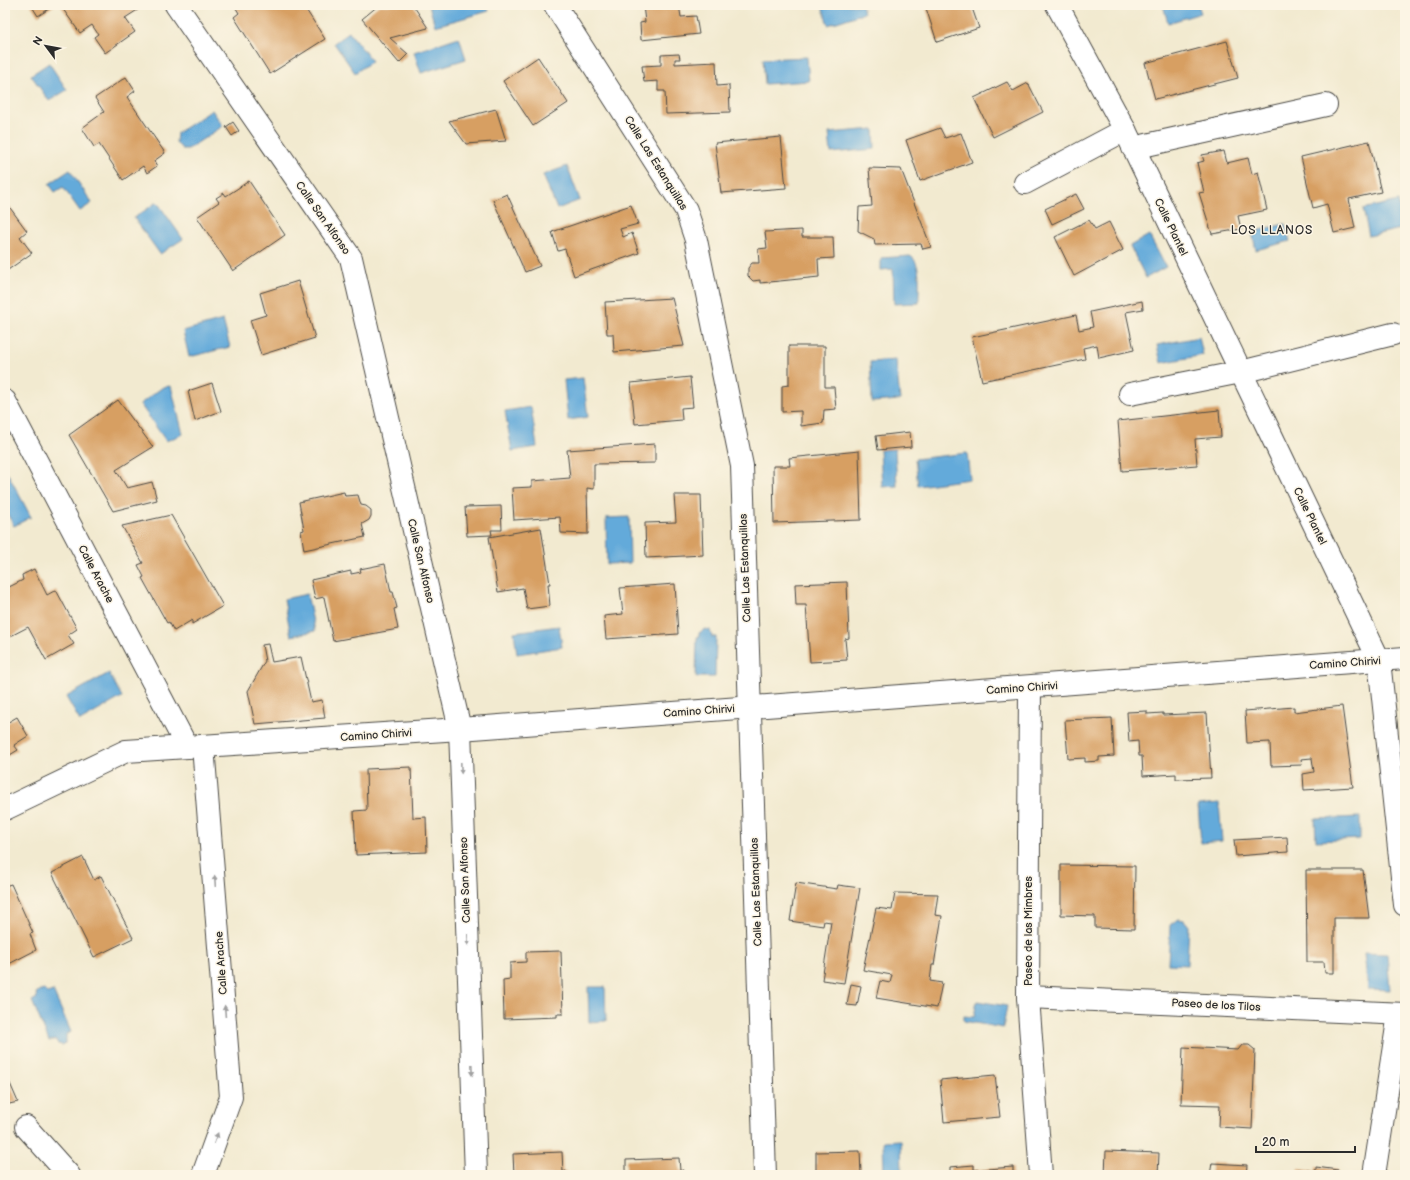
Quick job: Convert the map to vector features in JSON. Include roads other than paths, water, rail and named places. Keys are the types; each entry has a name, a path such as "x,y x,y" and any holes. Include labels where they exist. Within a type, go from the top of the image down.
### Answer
{"street":[{"name":"Calle San Alfonso","path":"176,5 351,258 460,729 476,1175"},
{"name":"Calle Las Estanquillas","path":"555,5 686,210 696,240 742,466 765,1175"},
{"name":"Calle Plantel","path":"1057,5 1129,139 1379,660 1405,905"},
{"path":"1025,183 1129,139 1326,105"},
{"path":"1130,394 1240,372 1393,334"},
{"name":"Calle Arache","path":"5,401 195,746 231,1097 203,1175"},
{"name":"Camino Chirivi","path":"5,809 126,751 460,729 1030,688 1405,658"},
{"name":"Paseo de las Mimbres","path":"1030,688 1028,997 1041,1175"},
{"name":"Paseo de los Tilos","path":"1028,997 1402,1014"},
{"path":"1374,1175 1402,1014"},
{"path":"26,1126 69,1175"}],"water":[{"path":"429,5 487,5 489,11 435,26"},
{"path":"822,5 862,5 864,13 828,25"},
{"path":"1163,5 1198,5 1201,13 1168,23"},
{"path":"349,32 372,61 355,73 334,43"},
{"path":"459,37 466,59 421,73 414,52"},
{"path":"807,57 809,81 765,84 763,59"},
{"path":"49,63 67,90 49,101 31,75"},
{"path":"212,110 223,126 188,149 182,149 176,142 177,133"},
{"path":"874,129 875,149 831,153 829,133"},
{"path":"567,166 580,200 557,209 543,175"},
{"path":"70,170 92,203 80,211 63,187 55,192 49,184"},
{"path":"1398,201 1405,228 1369,236 1363,209"},
{"path":"157,202 183,239 160,254 134,218"},
{"path":"1285,224 1290,241 1256,250 1252,232"},
{"path":"1149,235 1166,267 1146,278 1130,246"},
{"path":"910,256 917,264 919,277 919,303 894,304 893,269 881,270 881,258"},
{"path":"223,320 230,347 189,357 183,331"},
{"path":"1199,337 1203,355 1161,363 1157,345"},
{"path":"896,360 900,400 872,402 870,362"},
{"path":"583,378 588,417 568,420 564,380"},
{"path":"171,386 183,434 166,441 140,404 163,387"},
{"path":"531,407 537,447 512,451 505,411"},
{"path":"895,449 897,486 882,487 880,450"},
{"path":"967,453 970,479 918,486 915,459"},
{"path":"8,474 31,517 14,526 5,510 5,475"},
{"path":"629,517 630,563 607,564 606,518"},
{"path":"307,594 315,631 291,636 284,599"},
{"path":"559,626 562,647 517,654 514,632"},
{"path":"705,629 710,630 712,637 716,637 715,677 696,677 697,637 699,637 699,633"},
{"path":"109,673 122,697 80,721 66,697"},
{"path":"1219,803 1222,841 1201,843 1198,805"},
{"path":"1360,817 1360,839 1316,841 1315,819"},
{"path":"1178,919 1184,920 1189,926 1187,965 1168,964 1170,925"},
{"path":"1364,953 1387,954 1390,990 1368,989"},
{"path":"588,987 605,987 606,1021 589,1022"},
{"path":"40,990 44,990 47,993 53,991 71,1032 66,1034 66,1042 63,1045 58,1044 56,1040 49,1041 32,1001 37,998 36,993"},
{"path":"977,1001 1007,1006 1003,1028 964,1021 964,1016 974,1017"},
{"path":"901,1140 902,1175 884,1175 883,1141"}],"district":[{"name":"LOS LLANOS","path":"1272,230"}]}
